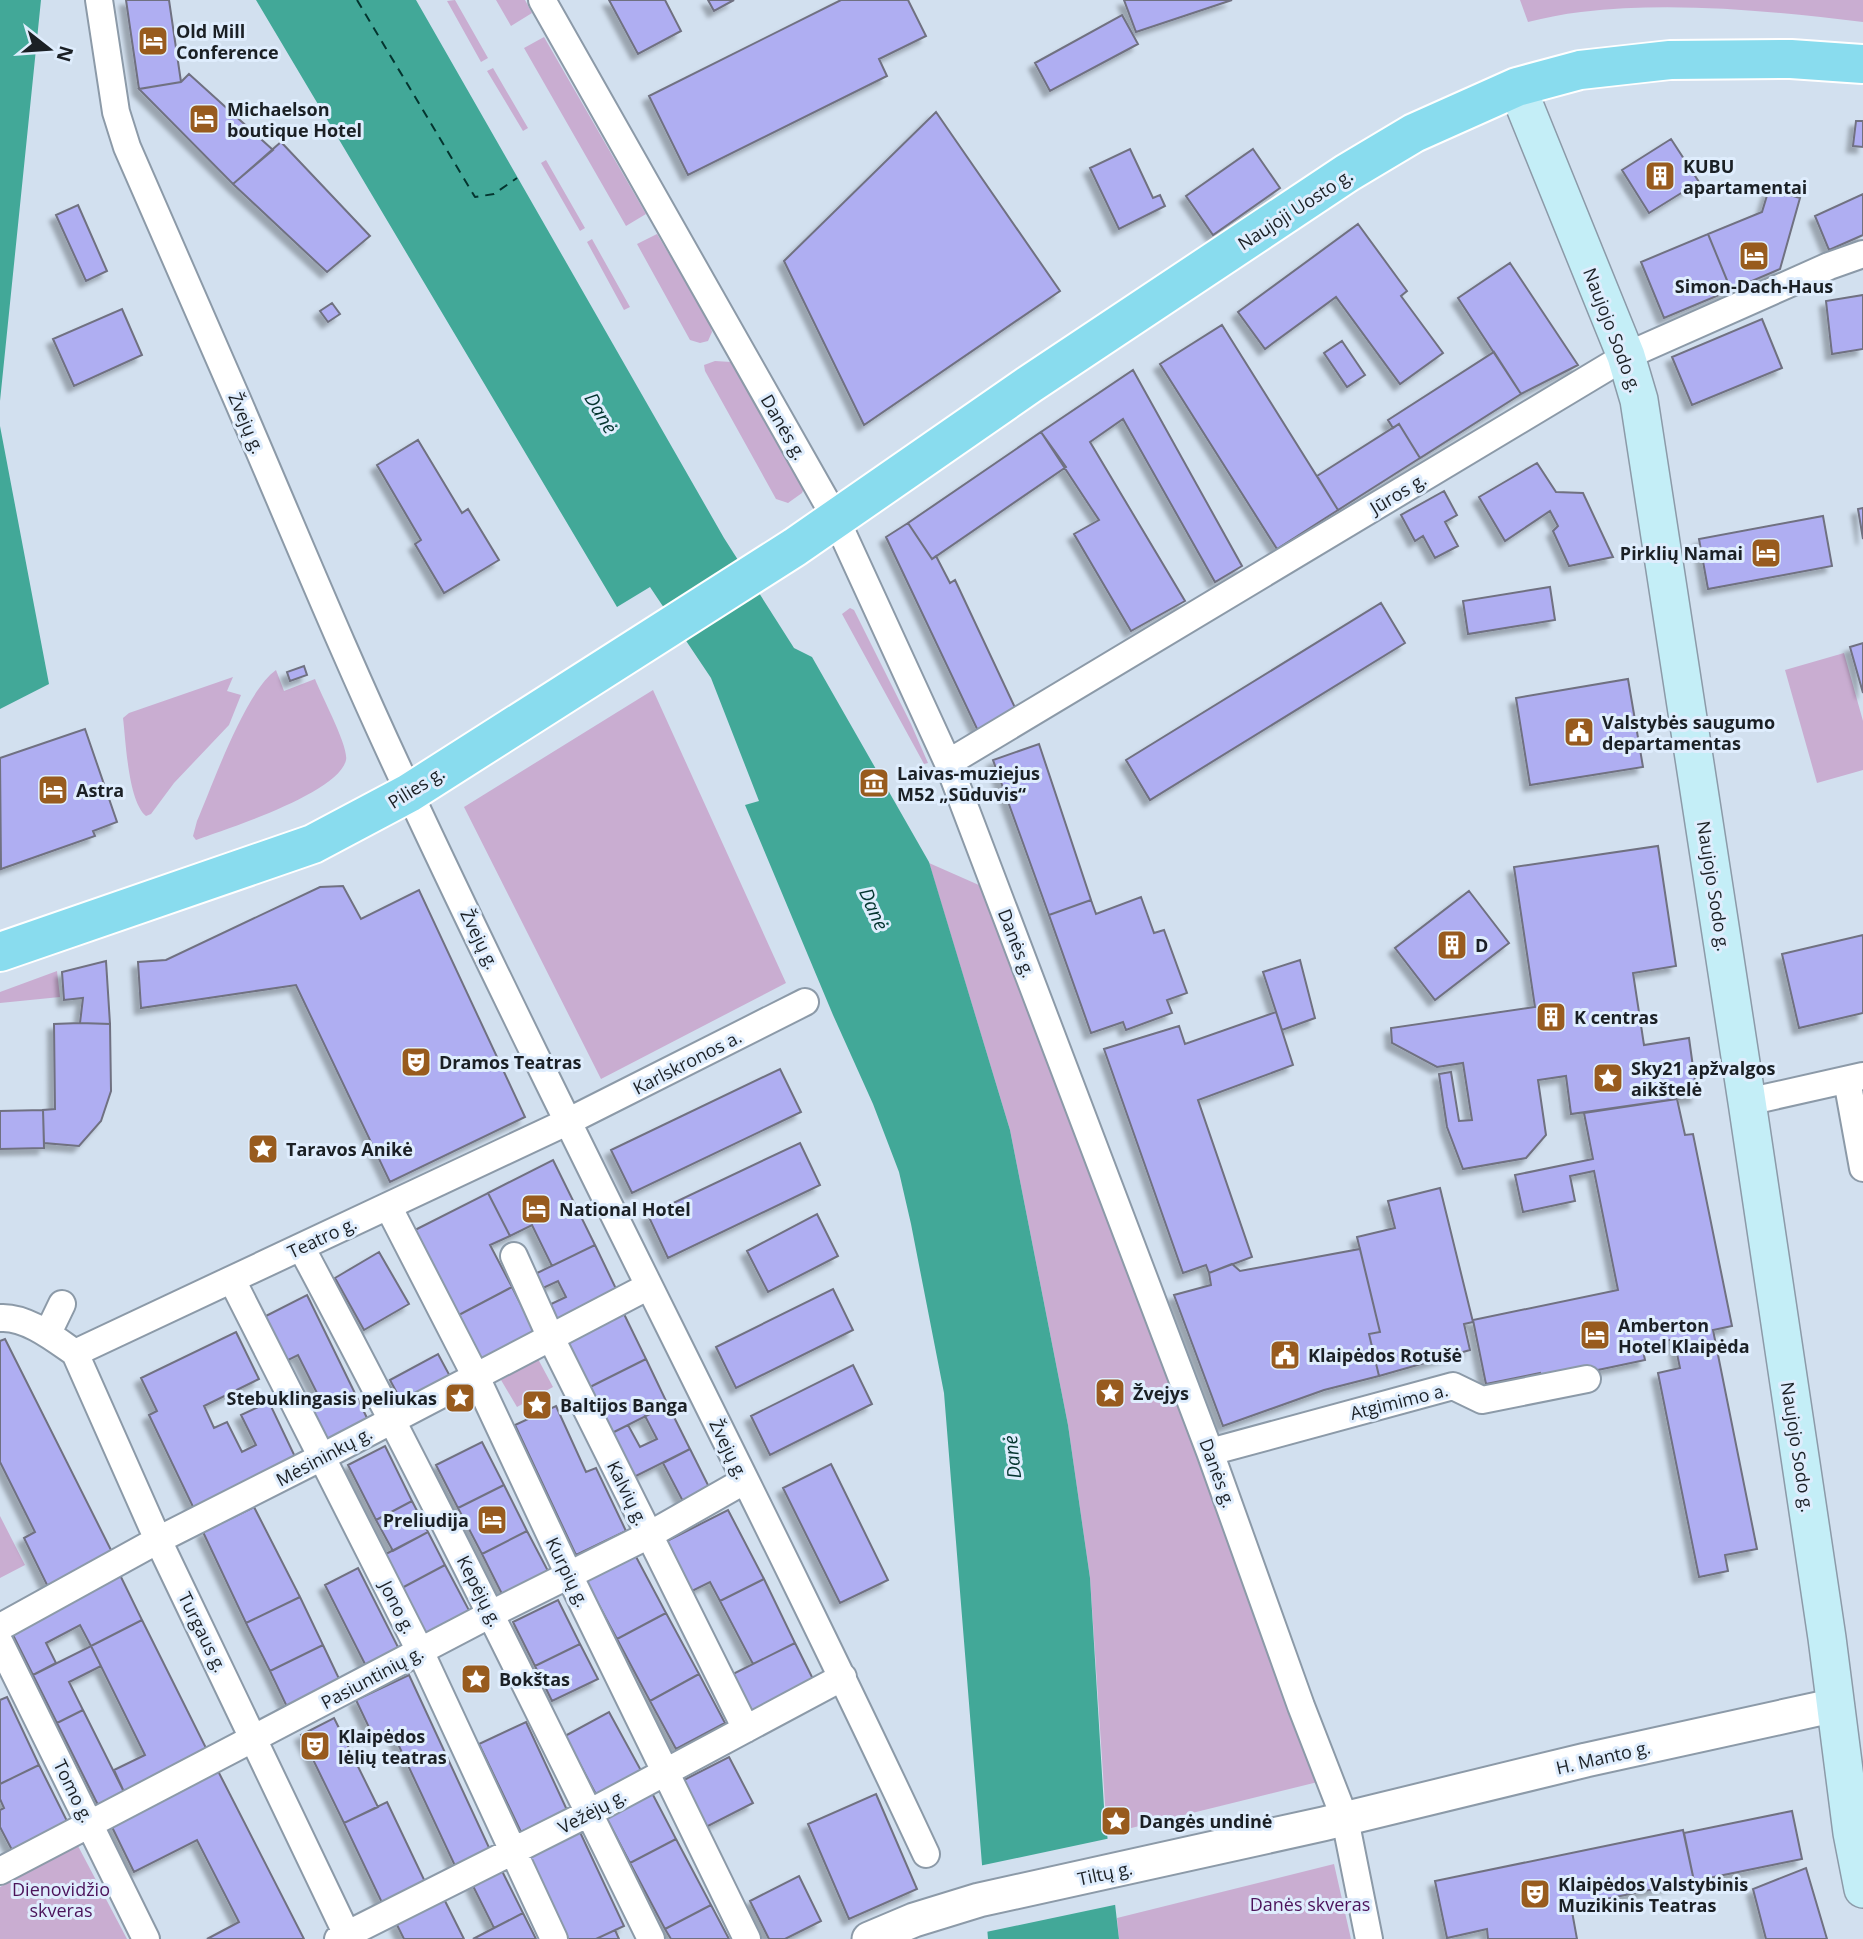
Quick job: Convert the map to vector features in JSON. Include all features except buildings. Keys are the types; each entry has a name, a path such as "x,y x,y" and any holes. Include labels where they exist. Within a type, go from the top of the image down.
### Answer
{"main road":[{"name":"Naujoji Uosto g.","path":"795,547 1030,384 1347,173 1414,132 1517,87 1580,70 1670,60 1791,59 1863,64"},
{"name":"Naujojo Sodo g.","path":"1517,87 1626,356 1648,443 1748,1102 1849,1703 1852,1833 1863,1889"},
{"name":"Pilies g.","path":"0,952 313,844 409,793 795,547"}],"street":[{"name":"Žvejų g.","path":"99,0 116,112 127,147 333,627 409,793 744,1481 843,1677 926,1854"},
{"name":"Danės g.","path":"542,0 835,517 948,762 1210,1452 1301,1706 1345,1819 1369,1939"},
{"name":"Jūros g.","path":"948,762 1626,356 1829,266 1863,254"},
{"name":"Karlskronos a.","path":"569,1121 805,1002"},
{"path":"1748,1102 1855,1078 1863,1168"},
{"name":"Teatro g.","path":"75,1353 569,1121"},
{"name":"Kurpių g.","path":"388,1206 476,1377 569,1575 747,1939"},
{"name":"Kepėjų g.","path":"301,1247 393,1419 651,1939"},
{"name":"Kalvių g.","path":"514,1256 551,1338 746,1729"},
{"name":"Jono g.","path":"232,1280 420,1651 554,1939"},
{"name":"Mėsininkų g.","path":"0,1627 158,1540 649,1286"},
{"path":"48,1333 62,1304"},
{"name":"Turgaus g.","path":"0,1318 8,1317 48,1333 75,1353 158,1540 254,1738 344,1937"},
{"name":"Atgimimo a.","path":"1210,1452 1453,1385 1482,1400 1587,1379"},
{"name":"Pasiuntinių g.","path":"0,1871 491,1614 649,1535 744,1481"},
{"name":"Tomo g.","path":"0,1643 146,1939"},
{"name":"Vežėjų g.","path":"344,1937 589,1813 843,1677"},
{"name":"H. Manto g.","path":"1345,1819 1586,1760 1849,1703"},
{"name":"Tiltų g.","path":"869,1939 914,1920 979,1900 1345,1819"}],"green space":[{"path":"455,0 488,58 481,62 447,1"},
{"path":"496,0 525,0 532,13 511,26"},
{"path":"1520,0 1863,0 1863,22 1757,11 1651,7 1581,12 1528,22"},
{"path":"544,37 646,214 626,226 524,48"},
{"path":"493,68 528,128 523,131 487,71"},
{"path":"546,160 585,228 580,231 541,163"},
{"path":"657,234 709,321 712,332 708,341 700,343 690,340 637,244"},
{"path":"592,239 630,307 624,310 587,242"},
{"path":"715,361 731,362 805,486 802,493 788,503 776,499 705,371 704,365"},
{"path":"850,608 854,610 928,763 924,764 842,614"},
{"path":"1844,653 1863,721 1863,770 1817,783 1785,670"},
{"path":"276,670 284,691 315,679 339,733 346,760 339,772 304,797 255,819 196,840 193,836 197,821 231,740 253,698 264,681"},
{"path":"233,677 227,691 241,695 229,725 174,783 151,814 146,816 135,798 123,718 129,713"},
{"path":"653,690 786,983 601,1079 464,807"},
{"path":"929,863 997,893 1330,1779 1107,1834 1090,1578 1068,1425 1010,1130"},
{"path":"57,971 60,997 0,1003 0,992"},
{"path":"538,1359 553,1387 517,1407 501,1380"},
{"path":"0,1516 25,1565 0,1578"},
{"name":"Dienovidžio skveras","path":"78,1846 127,1939 0,1939 0,1887"},
{"name":"Danės skveras","path":"1334,1864 1351,1939 1119,1939 1117,1918"}],"water":[{"path":"0,0 41,0 0,401"},
{"name":"Danė","path":"256,0 416,0 724,538 794,648 812,657 929,862 1010,1130 1068,1425 1090,1578 1104,1807 1119,1939 988,1939 944,1393 911,1224 899,1172 873,1104 745,805 759,801 711,678 650,587 617,607"},
{"path":"0,426 49,684 0,709"}],"pier":[{"path":"1111,1838 1119,1904 986,1932 979,1866"}],"ferry route":[{"path":"357,0 475,197 494,194 517,178"}],"place":[{"name":"Old Mill Conference","path":"153,41"},
{"name":"Michaelson boutique Hotel","path":"204,119"},
{"name":"KUBU apartamentai","path":"1660,176"},
{"name":"Simon-Dach-Haus","path":"1754,256"},
{"name":"Pirklių Namai","path":"1766,553"},
{"name":"Valstybės saugumo departamentas","path":"1579,732"},
{"name":"Laivas-muziejus M52 „Sūduvis“","path":"874,783"},
{"name":"Astra","path":"53,790"},
{"name":"D","path":"1452,945"},
{"name":"K centras","path":"1551,1017"},
{"name":"Dramos Teatras","path":"416,1062"},
{"name":"Sky21 apžvalgos aikštelė","path":"1608,1078"},
{"name":"Taravos Anikė","path":"263,1149"},
{"name":"National Hotel","path":"536,1209"},
{"name":"Amberton Hotel Klaipėda","path":"1595,1335"},
{"name":"Klaipėdos Rotušė","path":"1285,1355"},
{"name":"Žvejys","path":"1110,1393"},
{"name":"Stebuklingasis peliukas","path":"460,1398"},
{"name":"Baltijos Banga","path":"537,1405"},
{"name":"Preliudija","path":"492,1520"},
{"name":"Bokštas","path":"476,1679"},
{"name":"Klaipėdos lėlių teatras","path":"315,1746"},
{"name":"Dangės undinė","path":"1116,1821"},
{"name":"Klaipėdos Valstybinis Muzikinis Teatras","path":"1535,1894"}]}
